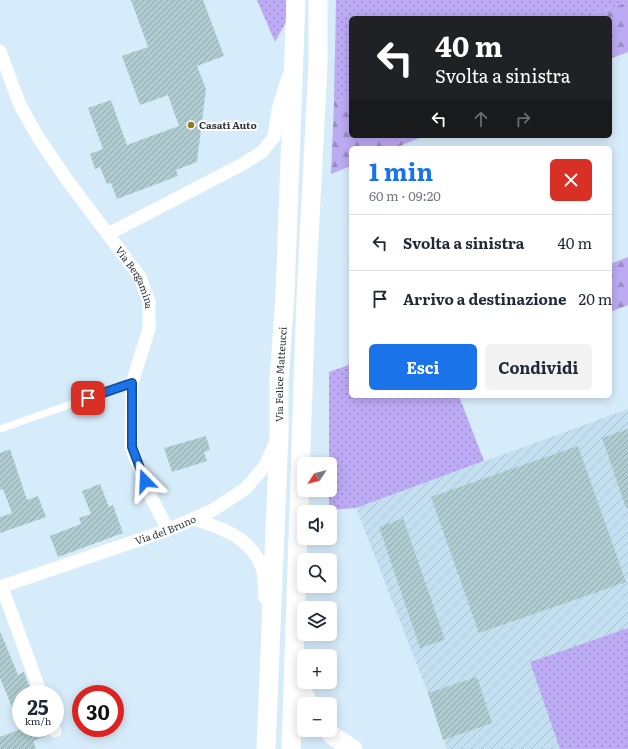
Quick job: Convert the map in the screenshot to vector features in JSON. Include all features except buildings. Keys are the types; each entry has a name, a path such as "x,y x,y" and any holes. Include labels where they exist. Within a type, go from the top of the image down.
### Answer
{"main road":[{"name":"Via Felice Matteucci","path":"266,749 279,434 279,382 286,287 296,0"},
{"path":"291,749 306,297 318,64 318,0"},
{"path":"293,674 305,697"},
{"path":"335,737 353,749"}],"street":[{"name":"Via Bergamina","path":"0,51 20,105 38,137 67,180 140,277 149,302 149,329 132,383 132,447 149,493 168,530"},
{"path":"108,234 241,165 262,152 274,137 278,110 287,79 295,61"},
{"path":"194,519 229,501 245,489 265,466 279,434"},
{"name":"Via del Bruno","path":"1,587 168,530 194,519 222,528 237,536 251,549 262,568 271,648"},
{"path":"1,587 38,685"}],"lane":[{"path":"0,429 132,383"}],"shaded area":[{"path":"257,0 286,0 286,22 275,42"},
{"path":"336,0 628,0 628,2 587,16 349,16 349,98 334,102"},
{"path":"349,365 349,398 460,398 484,461 356,508 337,509 337,505 329,505 329,497 337,497 337,457 329,457 329,372"},
{"path":"628,409 628,749 447,749 428,693 356,508"},
{"path":"628,628 628,749 560,749 530,662"}],"green space":[{"path":"628,2 628,52 612,58 612,16 587,16"},
{"path":"349,98 349,138 419,138 400,146 349,146 349,167 331,174 334,102"},
{"path":"628,257 628,305 612,311 612,263"}],"place":[{"name":"Casati Auto","path":"191,125"}],"route":[{"path":"88,398 132,383 130,415 132,447 145,481"}]}
